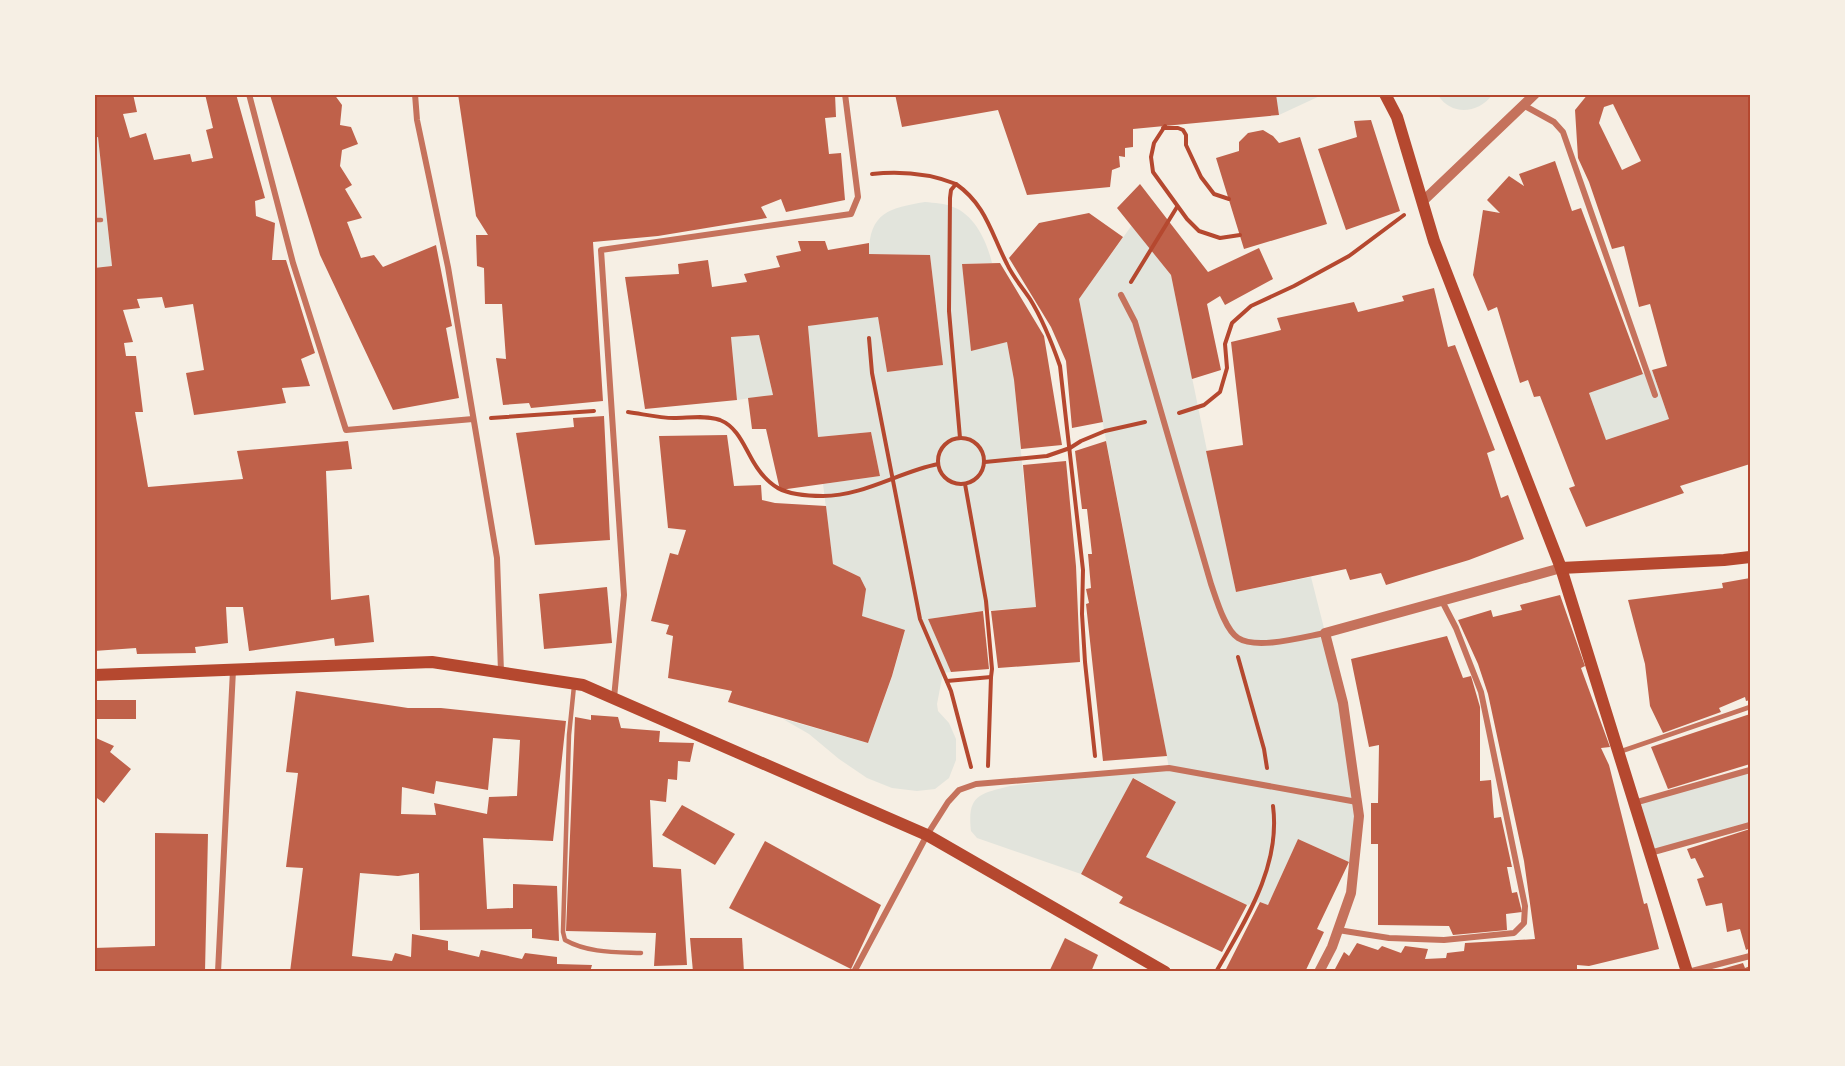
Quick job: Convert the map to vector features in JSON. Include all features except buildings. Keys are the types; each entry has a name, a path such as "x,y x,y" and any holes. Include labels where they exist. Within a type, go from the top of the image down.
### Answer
{"main road":[{"path":"1385,94 1397,117 1434,241 1561,568 1688,972"},
{"path":"1561,568 1750,557"},
{"path":"94,675 432,662 583,685 927,835 1165,972"}],"street":[{"path":"249,94 293,263 346,430 473,419"},
{"path":"416,94 417,120 448,267 496,558 501,672"},
{"path":"614,699 624,596 601,250 850,214 858,196 845,94"},
{"path":"1423,201 1535,94"},
{"path":"1523,105 1554,122 1563,132 1655,395"},
{"path":"1122,295 1135,322 1211,584 1227,625 1238,638 1262,644 1325,633 1561,568"},
{"path":"1338,930 1389,938 1444,940 1514,933 1524,922 1525,906 1481,692 1456,628 1442,601"},
{"path":"1319,972 1332,947 1351,893 1359,816 1343,703 1325,633"},
{"path":"219,972 233,669"},
{"path":"854,972 927,835 948,802 959,790 976,784 1169,768 1357,802"},
{"path":"1634,802 1750,770"},
{"path":"1650,853 1750,825"},
{"path":"1688,972 1750,956"}],"lane":[{"path":"94,220 101,220"},
{"path":"574,684 569,735 562,932 565,940 577,946 600,951 641,953"},
{"path":"1619,752 1750,707"}],"path":[{"path":"1229,199 1214,194 1201,177 1186,146 1186,135 1183,130 1164,127 1154,143 1151,157 1153,172 1178,207 1199,231 1220,238 1240,235"},
{"path":"855,176 896,171 936,176 956,184 970,194 985,214 1007,266 1030,299 1049,335 1060,366 1070,448 1083,570 1085,662 1096,774"},
{"path":"956,184 951,190 950,198 949,312 960,438"},
{"path":"985,462 1047,456 1105,431 1163,418 1204,405 1220,392 1227,368 1225,344 1232,323 1251,306 1349,256 1423,201"},
{"path":"1122,295 1178,207"},
{"path":"869,338 872,373 920,619 947,681 976,784 988,771 992,669 986,601 966,484"},
{"path":"473,419 612,410 671,418 702,417 720,420 732,428 743,441 761,476 776,489 796,494 825,496 867,488 915,469 938,464"},
{"path":"960,438 975,442 981,447 985,462 979,477 966,484 950,482 940,471 938,464 941,449 952,439 960,438"},
{"path":"947,681 991,678"}],"shaded area":[{"path":"1276,95 1322,95 1279,115"},
{"path":"1438,95 1492,95 1479,106 1465,110 1450,107"},
{"path":"98,137 112,266 95,268 94,138"},
{"path":"925,202 950,206 968,216 979,230 990,255 992,263 962,264 971,350 1007,342 1014,380 1036,607 983,611 928,619 951,672 943,673 937,704 938,711 949,723 956,739 956,760 949,778 935,789 917,791 892,788 867,778 809,734 783,719 868,743 892,677 905,631 862,616 860,577 833,564 823,484 880,476 871,432 818,437 808,326 878,317 887,372 943,365 930,255 869,254 873,229 884,214 901,207"},
{"path":"1132,225 1171,275 1236,592 1311,577 1343,703 1359,816 1354,863 1298,839 1268,905 1260,902 1247,905 1146,857 1176,802 1134,778 1081,874 977,838 971,831 970,819 973,803 990,791 1010,786 1169,768 1079,299"},
{"path":"759,335 773,395 737,400 731,337"},
{"path":"1652,370 1669,419 1606,440 1589,393"},
{"path":"1750,770 1750,825 1650,853 1634,803"}]}
